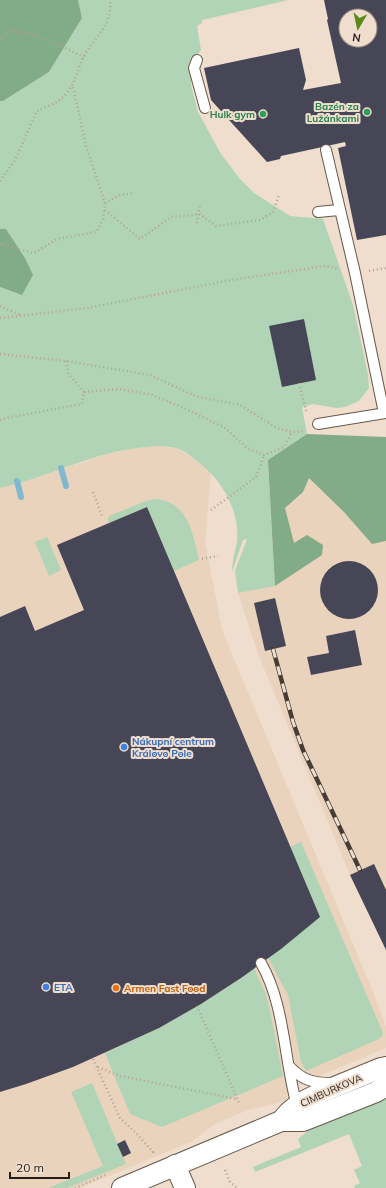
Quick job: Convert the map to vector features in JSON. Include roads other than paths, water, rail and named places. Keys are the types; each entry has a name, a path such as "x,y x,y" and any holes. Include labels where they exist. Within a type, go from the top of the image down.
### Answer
{"street":[{"name":"CIMBURKOVA","path":"122,1188 288,1114 300,1103 320,1093 386,1067"},
{"name":"CIMBURKOVA","path":"288,1114 303,1121 376,1092 386,1086"},
{"path":"175,1165 186,1188"}],"lane":[{"path":"197,60 194,68 205,108"},
{"path":"318,424 385,413 355,273 326,150"},
{"path":"318,212 339,210"},
{"path":"261,963 266,972 276,1002 295,1098 288,1114"},
{"path":"289,1066 297,1075 309,1081 331,1083 348,1082"}],"waterway":[{"path":"61,468 66,486"},
{"path":"17,481 21,497"}],"railway":[{"path":"273,649 293,722 303,750 360,870"}],"place":[{"name":"Bazén za Lužánkami","path":"367,112"},
{"name":"Hulk gym","path":"263,114"},
{"name":"Nákupní centrum Královo Pole","path":"124,747"},
{"name":"ETA","path":"46,987"},
{"name":"Armen Fast Food","path":"116,988"}]}
